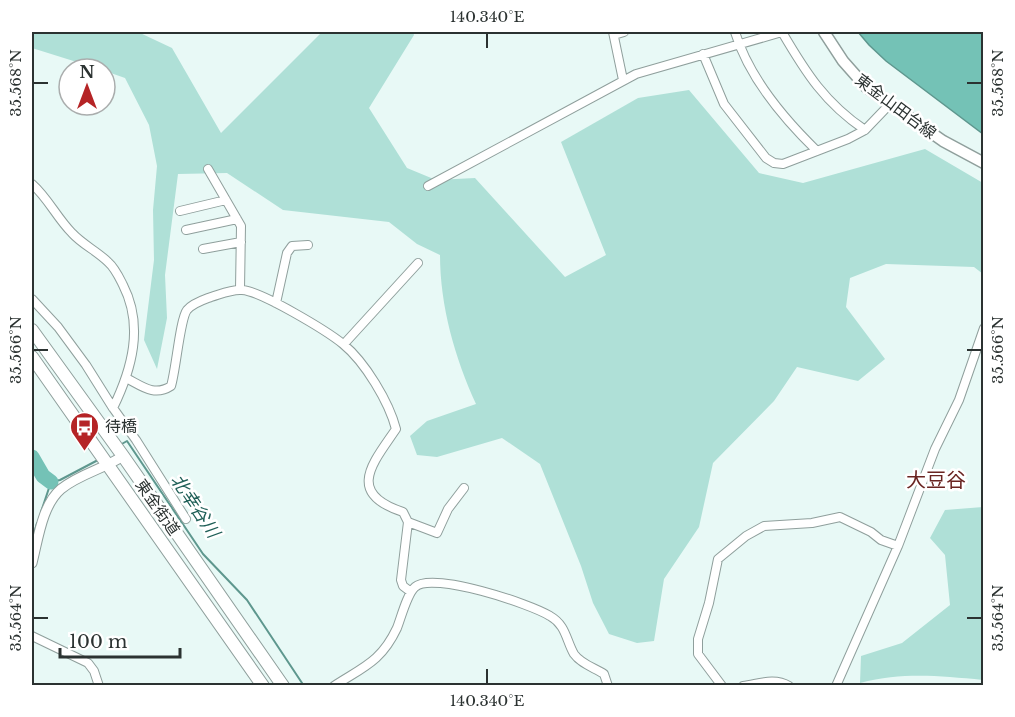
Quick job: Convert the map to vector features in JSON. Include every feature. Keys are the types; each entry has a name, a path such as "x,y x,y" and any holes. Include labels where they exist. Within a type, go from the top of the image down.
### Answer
{"highway":[{"name":"東金街道","path":"32,330 283,686"},
{"name":"東金街道","path":"32,357 263,686"}],"main road":[{"name":"東金山田台線","path":"824,32 854,75 866,87 943,141 984,163"}],"street":[{"path":"623,80 613,33 624,32"},
{"path":"735,32 769,97 790,124 817,151"},
{"path":"428,186 636,74 782,32 808,75 842,114 865,130"},
{"path":"703,54 724,104 766,158 774,163 783,164 865,130 890,105"},
{"path":"207,170 240,226 240,289"},
{"path":"32,184 42,193 69,230 84,245 109,262 127,293 135,327 134,346 126,378 112,408"},
{"path":"180,211 226,200"},
{"path":"186,230 237,219"},
{"path":"203,249 241,242"},
{"path":"276,303 287,254 292,246 308,245"},
{"path":"344,344 418,264"},
{"path":"126,378 151,390 162,392 171,386 179,349 181,325 187,310 199,302 240,289 251,291 276,303 344,344 361,363 383,397 396,429 372,465 368,476 370,491 379,501 403,512 408,522 401,580 403,586 411,592"},
{"path":"33,302 58,327 86,365 186,519"},
{"path":"836,686 898,546 935,449 959,400 984,328"},
{"path":"32,563 40,531 54,496 67,485 109,466 123,456"},
{"path":"408,522 437,532 448,509 464,488"},
{"path":"723,686 698,654 698,639 709,603 718,559 746,536 764,526 812,523 840,517 871,532 881,540 898,546"},
{"path":"334,686 377,660 396,631 411,592 414,587 422,583 457,584 550,616 561,625 575,654 584,663 604,674 608,686"},
{"path":"32,636 88,663 94,671 99,686"},
{"path":"743,686 772,681 783,682 789,686"}],"shaded area":[{"path":"32,32 138,32 172,48 221,133 322,32 413,32 414,35 369,108 407,168 436,180 475,178 565,277 606,255 561,142 638,98 689,90 759,173 803,183 925,149 983,183 983,274 974,267 886,264 850,278 846,307 885,359 858,381 797,367 774,401 713,463 699,527 664,579 654,641 637,643 609,634 593,603 581,566 540,464 502,438 437,457 417,455 410,436 427,421 476,404 450,331 443,293 440,255 417,244 389,222 283,210 227,173 178,174 165,275 167,318 157,369 144,340 154,260 153,210 157,166 149,125 125,78 117,75 117,57 61,57 32,48"},
{"path":"858,32 983,32 983,134 886,61"},
{"path":"983,507 983,680 906,676 860,683 861,656 902,643 950,605 945,555 930,538 945,510"}],"waterway":[{"name":"北幸谷川","path":"120,445 127,441 203,554 247,600 304,686"},
{"name":"北幸谷川","path":"32,457 43,476 51,482"},
{"name":"北幸谷川","path":"41,512 51,482 60,480 98,460"},
{"path":"32,540 37,523"}],"place":[{"name":"待橋","path":"84,452"}],"district":[{"name":"大豆谷","path":"936,480"}]}
